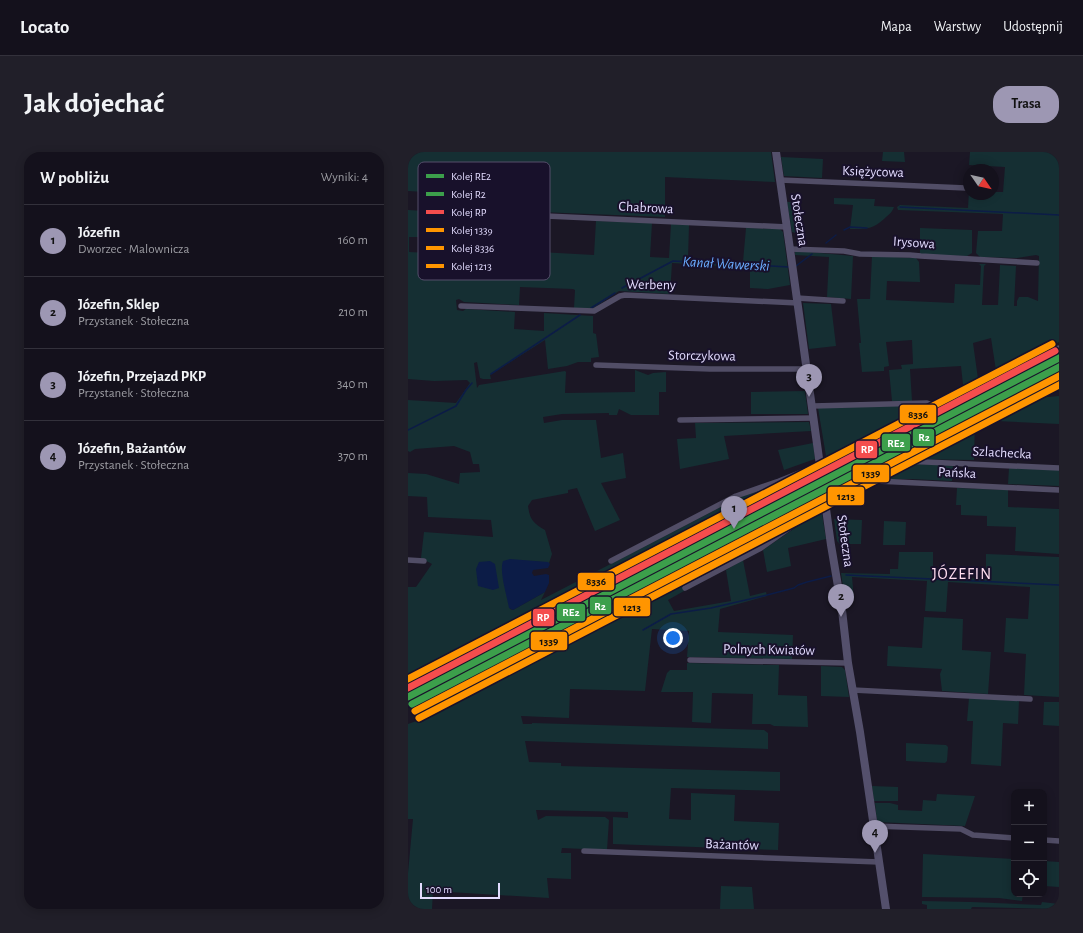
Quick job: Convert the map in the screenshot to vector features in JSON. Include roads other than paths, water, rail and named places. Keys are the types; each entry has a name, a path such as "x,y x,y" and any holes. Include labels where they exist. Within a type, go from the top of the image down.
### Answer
{"street":[{"name":"Stołeczna","path":"776,152 813,406 831,545 842,610 848,663 886,909"},
{"name":"Księżycowa","path":"780,180 963,188"},
{"name":"Chabrowa","path":"550,216 787,227"},
{"name":"Irysowa","path":"790,249 844,251 860,254 910,254 921,256 1036,263"},
{"name":"Werbeny","path":"460,306 594,312 625,295 798,301 843,301"},
{"path":"611,561 736,496 779,481 881,440 1059,348"},
{"name":"Storczykowa","path":"596,365 710,369 807,370"},
{"path":"825,497 832,495 855,479 898,456 1059,373"},
{"path":"813,406 927,403 933,405 938,410"},
{"path":"680,420 814,418"},
{"name":"Szlachecka","path":"898,456 901,460 907,461 1059,468"},
{"name":"Pańska","path":"855,479 863,483 877,481 1059,490"},
{"path":"685,588 761,548 809,514 827,509"},
{"path":"408,560 424,561"},
{"name":"Polnych Kwiatów","path":"690,660 848,663"},
{"path":"853,690 1030,699"},
{"path":"873,826 962,829 973,835 1011,838"},
{"path":"1047,840 1059,841"},
{"name":"Bażantów","path":"584,851 879,862"}],"water":[{"path":"510,559 548,562 550,564 548,568 533,570 532,573 534,576 549,575 549,583 545,592 513,610 509,608 502,571 503,561"},
{"path":"490,561 495,564 499,588 493,590 478,586 476,569 479,562"}],"waterway":[{"name":"Kanał Wawerski","path":"900,207 1059,215"},
{"name":"Kanał Wawerski","path":"844,230 850,227 867,228"},
{"name":"Kanał Wawerski","path":"826,243 836,235"},
{"name":"Kanał Wawerski","path":"796,266 812,254"},
{"name":"Kanał Wawerski","path":"622,288 673,261 789,267"},
{"name":"Kanał Wawerski","path":"591,308 615,293"},
{"name":"Kanał Wawerski","path":"491,374 580,315"},
{"name":"Kanał Wawerski","path":"408,430 456,406 472,383"},
{"path":"846,575 1059,585"},
{"path":"643,630 671,614 711,608 767,595 831,576"}],"rail line":[{"name":"8336","path":"408,679 1052,344"},
{"name":"RP","path":"408,688 1055,351"},
{"name":"RE2","path":"408,697 1059,358"},
{"name":"R2","path":"412,704 1059,367"},
{"name":"1339","path":"415,711 1059,376"},
{"name":"1213","path":"419,718 1059,385"}],"place":[{"name":"Józefin, Przejazd PKP","path":"809,397"},
{"name":"Józefin","path":"734,529"},
{"name":"Józefin, Sklep","path":"841,617"},
{"name":"Józefin, Bażantów","path":"875,853"}],"district":[{"name":"JÓZEFIN","path":"962,574"}]}
